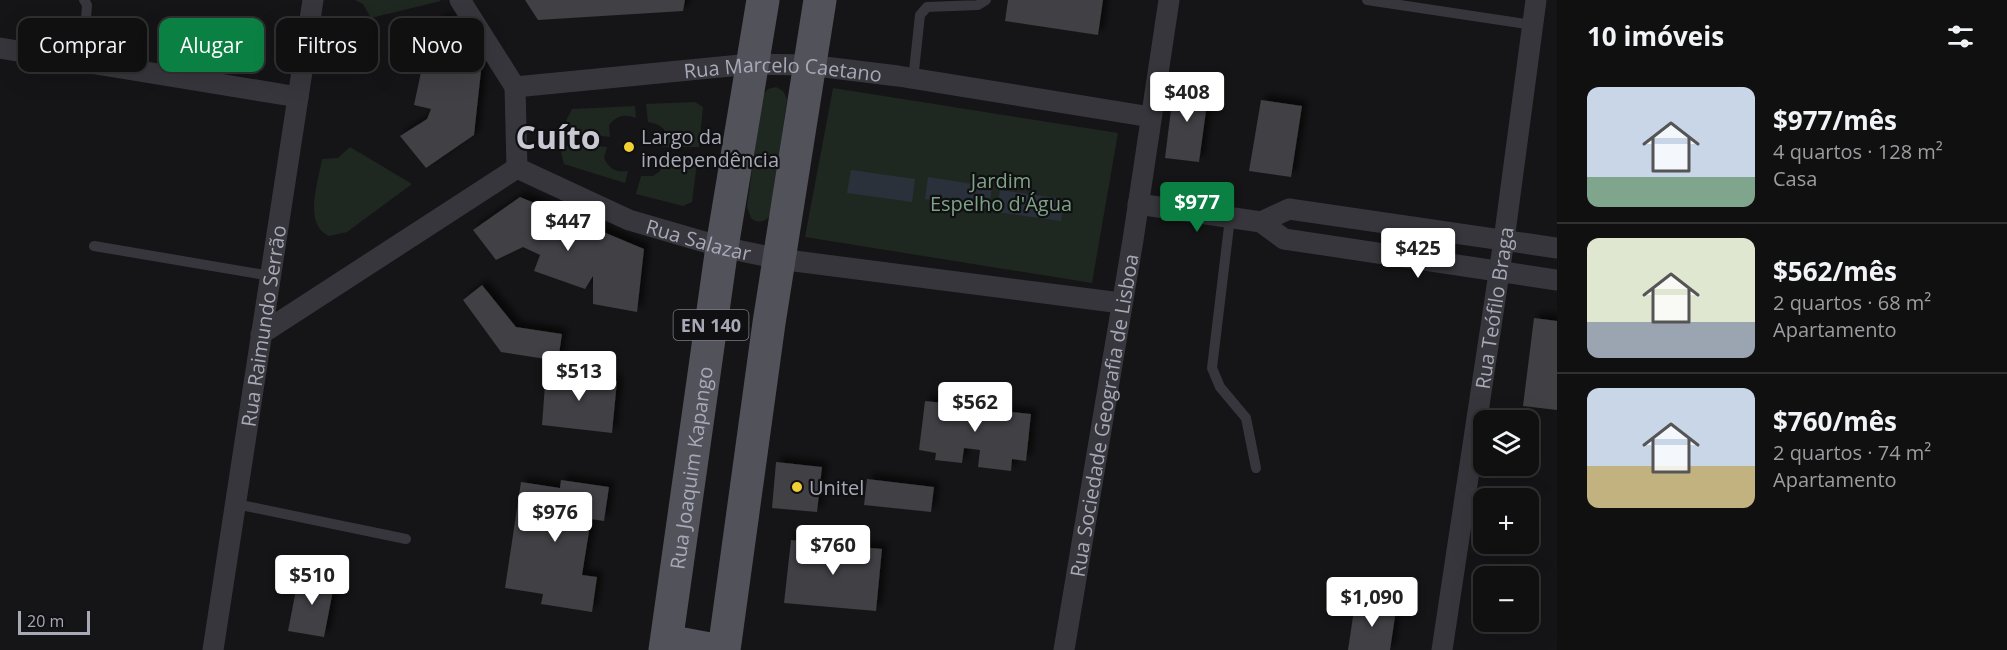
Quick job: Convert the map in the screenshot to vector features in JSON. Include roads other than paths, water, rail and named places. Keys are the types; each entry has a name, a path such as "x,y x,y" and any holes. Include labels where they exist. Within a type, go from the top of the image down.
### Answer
{"main road":[{"name":"Rua Joaquim Kapango","path":"666,645 722,247 763,0"},
{"name":"EN 140","path":"724,650 779,259 820,0"},
{"path":"666,645 715,650"}],"street":[{"name":"Rua Raimundo Serrão","path":"213,650 313,0"},
{"path":"261,334 516,168 515,87 460,0"},
{"name":"Rua Sociedade Geografia de Lisboa","path":"1064,650 1138,204 1168,0"},
{"name":"Rua Teófilo Braga","path":"1442,650 1504,240 1536,0"},
{"path":"0,51 18,53"},
{"name":"Rua Marcelo Caetano","path":"515,87 751,64 808,65 1151,117"},
{"path":"147,71 298,97"},
{"name":"Rua Salazar","path":"516,168 629,220 722,247 779,259 1122,303"},
{"path":"1138,204 1261,222 1284,239 1557,280"},
{"path":"1261,222 1289,210 1557,248"}],"lane":[{"path":"84,0 87,5 86,18"},
{"path":"913,80 920,15 927,7 978,5 986,0"},
{"path":"1367,0 1533,25"},
{"path":"1230,218 1212,368 1220,387 1246,418 1256,468"},
{"path":"94,246 271,276"},
{"path":"236,504 406,538"}],"place":[{"name":"Largo da independência","path":"629,147"},
{"name":"Unitel","path":"797,487"}],"district":[{"name":"Cuíto","path":"558,136"}],"park label":[{"name":"Jardim Espelho d'Água","path":"1001,192"}]}
